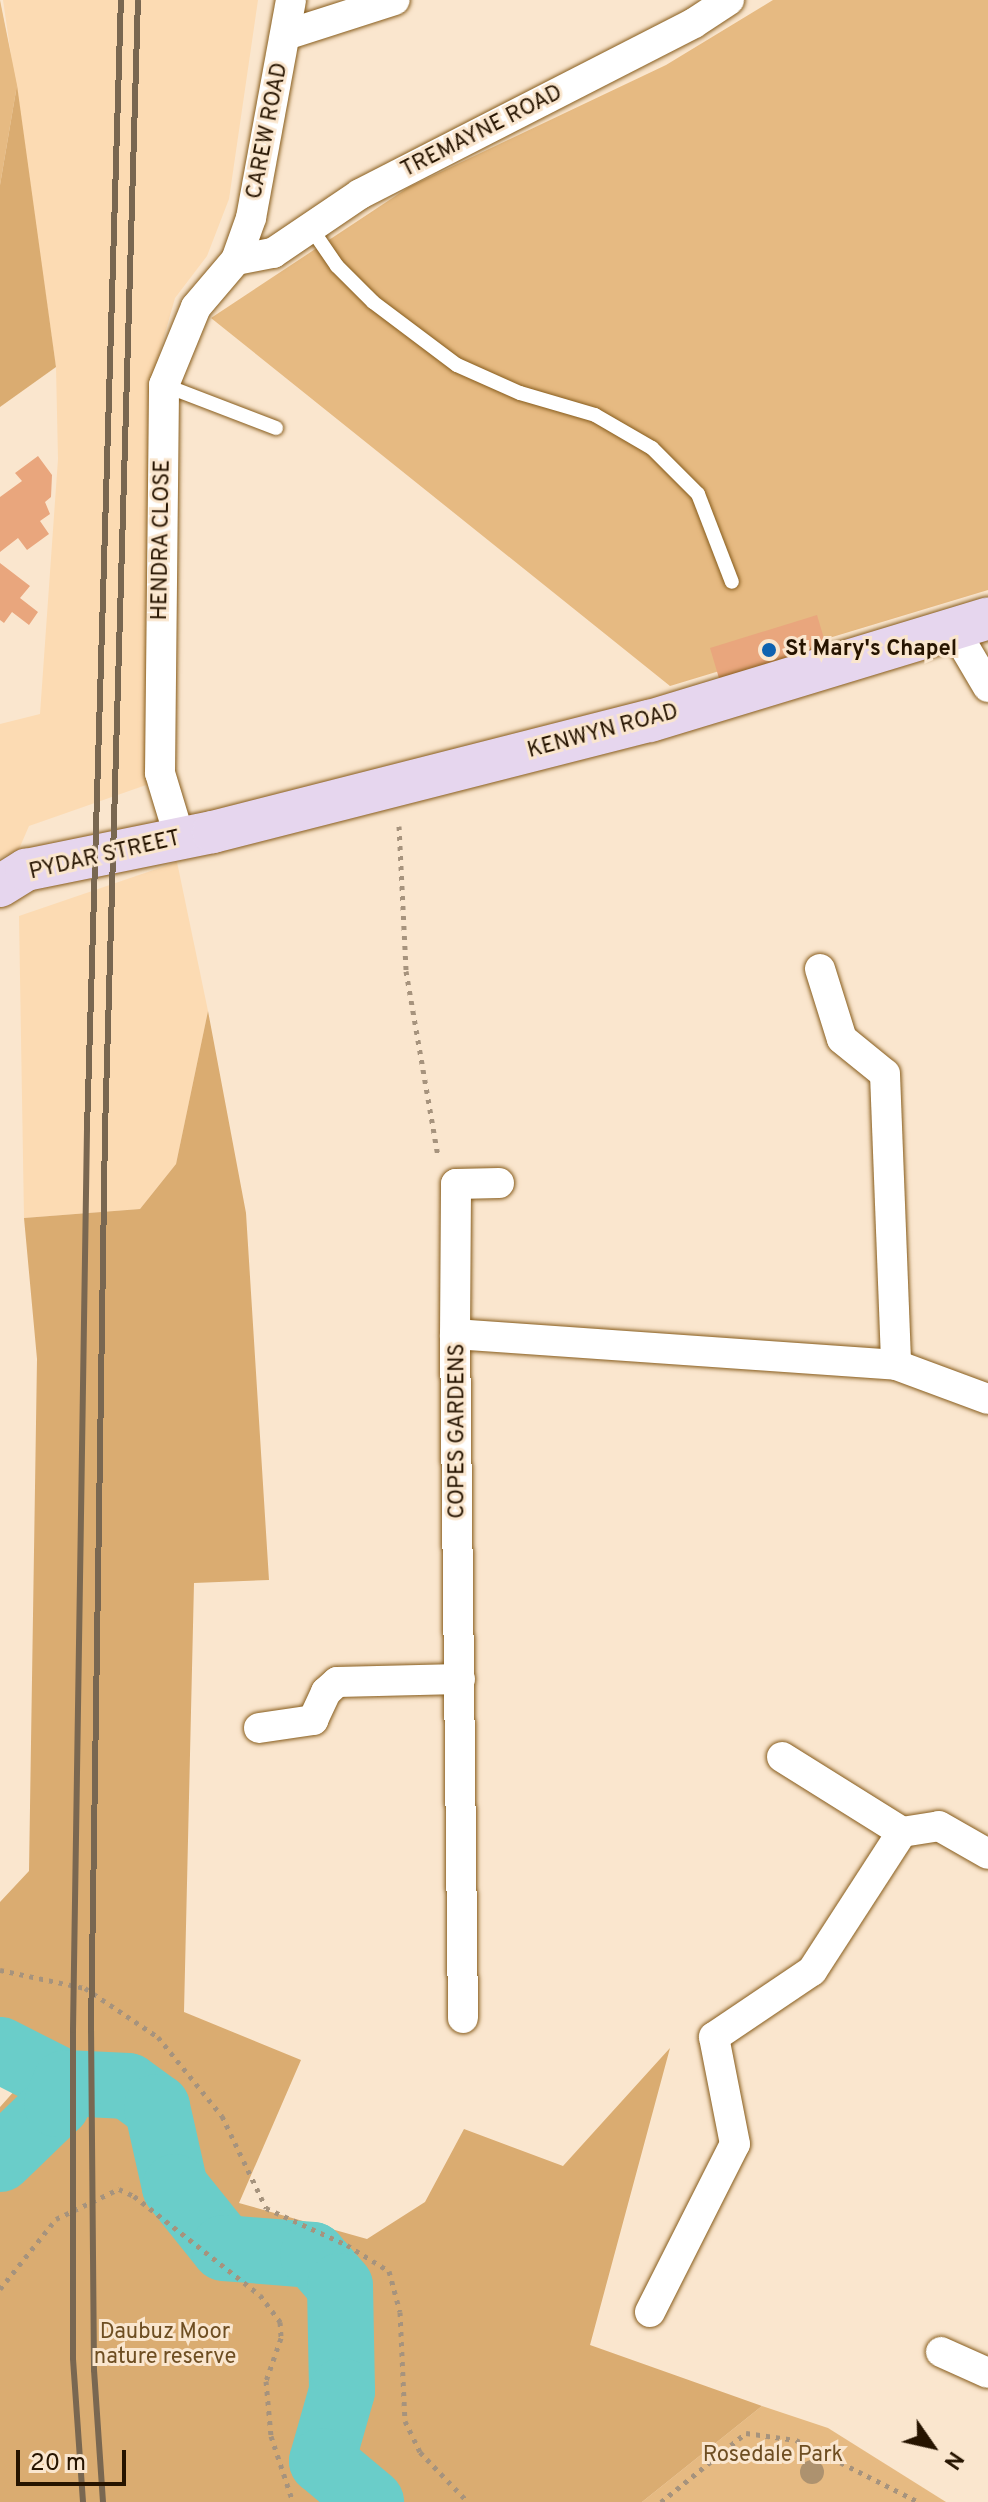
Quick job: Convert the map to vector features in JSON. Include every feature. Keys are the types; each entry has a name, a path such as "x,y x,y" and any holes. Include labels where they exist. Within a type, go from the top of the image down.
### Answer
{"main road":[{"name":"KENWYN ROAD","path":"196,835 650,721 972,624"},
{"name":"PYDAR STREET","path":"0,886 26,870 196,835"}],"street":[{"name":"CAREW ROAD","path":"236,260 251,218 291,0"},
{"path":"286,35 395,0"},
{"name":"TREMAYNE ROAD","path":"236,260 273,253 360,194 694,23 729,0"},
{"name":"HENDRA CLOSE","path":"196,835 160,773 164,385 196,307 236,260"},
{"path":"972,624 988,687"},
{"path":"820,969 842,1039 885,1074 896,1365"},
{"path":"455,1334 456,1184 499,1183"},
{"name":"COPES GARDENS","path":"463,2018 455,1334 896,1365 988,1399"},
{"path":"259,1728 313,1720 326,1692 337,1682 460,1679"},
{"path":"782,1757 902,1832 939,1826 988,1854"},
{"path":"650,2312 735,2144 714,2037 812,1971 902,1832"},
{"path":"941,2352 988,2373"}],"lane":[{"path":"311,228 337,266 373,302 457,365 520,393 595,415 652,448 698,494 732,582"},
{"path":"164,385 276,428"}],"path":[{"path":"398,785 406,971 435,1151 456,1184"},
{"path":"0,1970 85,1988 158,2037 222,2116 266,2208 389,2271 400,2312 405,2421 420,2452 468,2502"},
{"path":"0,2289 56,2219 119,2189 134,2196 260,2295 280,2322 281,2338 266,2381 271,2436 293,2502"},
{"path":"661,2502 746,2433 796,2440 919,2502"}],"shaded area":[{"path":"3,0 258,0 229,199 207,256 175,298 158,358 149,784 29,826 19,849 0,858 0,724 40,714 58,459 56,367"},
{"path":"177,862 208,1011 176,1164 140,1209 24,1218 19,916"}],"green space":[{"path":"0,0 17,85 0,185"},
{"path":"773,0 988,0 988,590 670,686 211,318 409,187 666,65"},
{"path":"17,85 56,367 0,407 0,185"},
{"name":"Daubuz Moor nature reserve","path":"208,1011 246,1213 269,1580 194,1583 184,2012 301,2060 239,2203 367,2239 425,2202 464,2129 563,2166 670,2048 590,2345 762,2406 642,2502 0,2502 0,2107 25,2079 57,2104 128,2103 151,2133 153,2170 175,2186 131,2064 19,2052 0,2040 0,1902 29,1871 37,1359 24,1218 140,1209 176,1164"},
{"name":"Rosedale Park","path":"762,2406 828,2428 946,2502 642,2502"}],"water":[{"path":"0,2040 19,2052 131,2064 175,2097 175,2187 153,2170 151,2133 128,2103 57,2104 0,2063"}],"building":[{"path":"38,456 52,475 51,497 45,502 50,514 40,521 49,534 27,550 18,538 0,552 0,497 22,481 15,473"},
{"path":"0,563 30,586 20,598 38,612 29,625 12,612 4,623 0,620"},
{"name":"St Mary's Chapel","path":"817,615 828,652 721,685 710,648"}],"waterway":[{"path":"0,2050 65,2083 128,2086 157,2107 175,2187 224,2248 313,2255 340,2286 342,2391 322,2461 371,2502"},
{"path":"0,2159 57,2104 65,2083"}],"railway":[{"path":"83,2502 73,2358 73,2030 87,1129 121,0"},
{"path":"103,2502 94,2370 91,2031 105,1130 138,0"}],"place":[{"name":"St Mary's Chapel","path":"769,650"}]}
